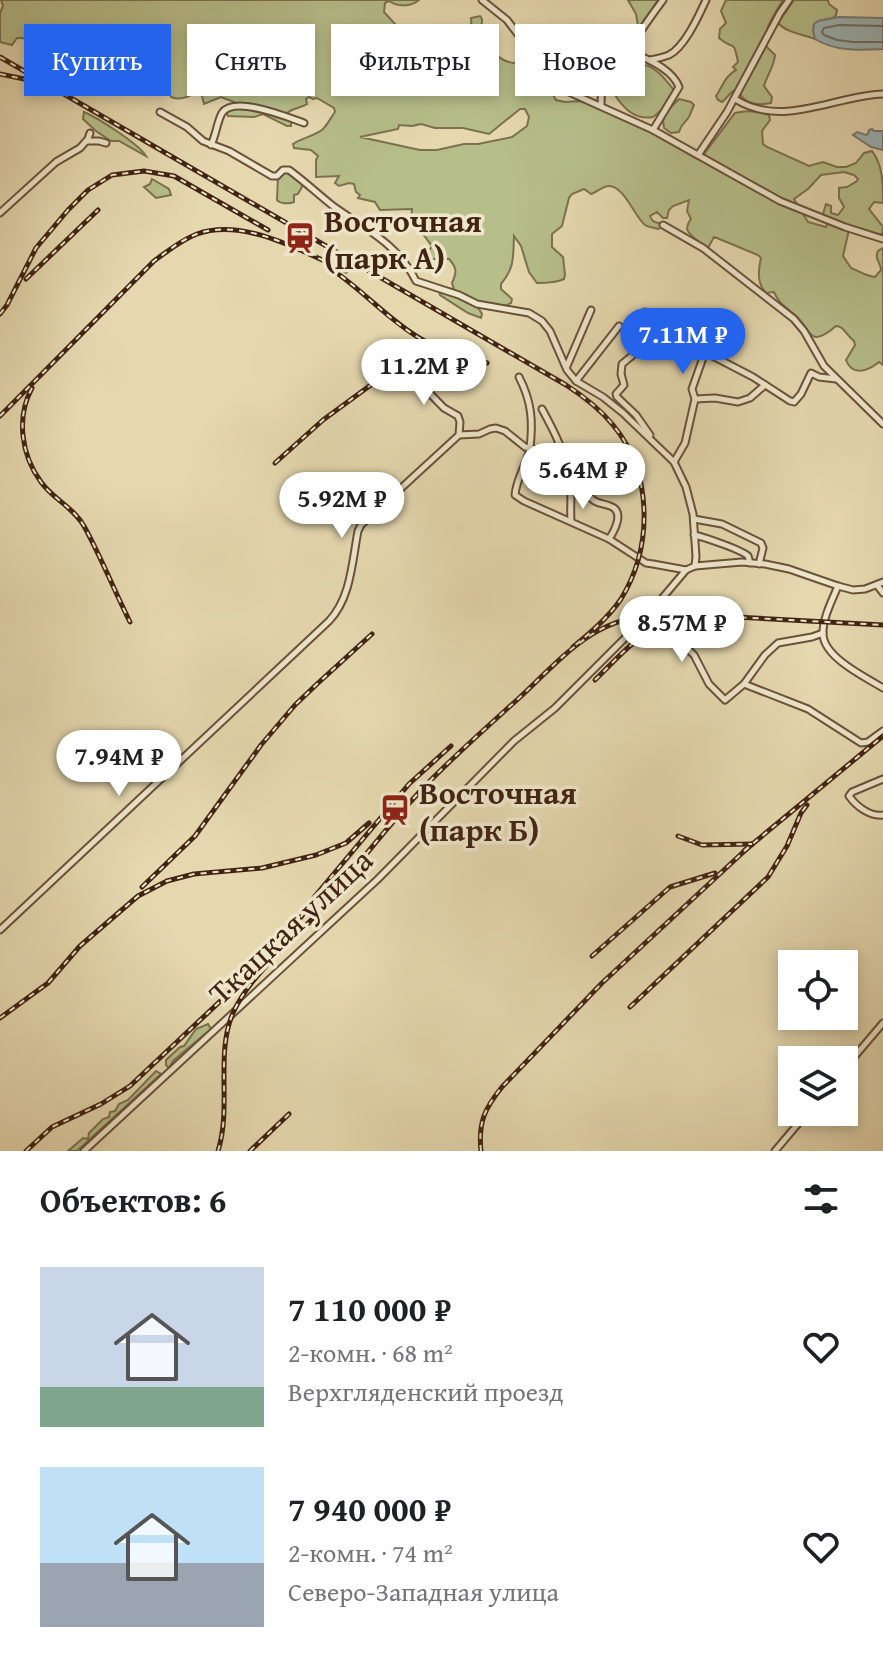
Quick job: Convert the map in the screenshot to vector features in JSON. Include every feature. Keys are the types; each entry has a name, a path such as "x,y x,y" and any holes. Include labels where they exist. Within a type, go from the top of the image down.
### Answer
{"street":[{"path":"482,0 507,20 562,89 653,130 780,201 883,239"},
{"path":"645,25 663,0"},
{"path":"649,60 676,50 706,0"},
{"path":"698,155 735,99 789,0"},
{"path":"645,58 669,72 679,87 653,130"},
{"path":"735,99 754,109 790,111 883,94"},
{"path":"601,96 601,105"},
{"path":"211,145 223,112 232,106 256,108 304,123"},
{"path":"160,112 187,127 203,141 275,176 289,170 387,243 400,255 416,281 477,304 529,313 542,321 576,381 603,397 674,462 690,499 694,519 695,566"},
{"path":"0,213 56,162 86,142 90,133"},
{"path":"86,142 106,143"},
{"path":"663,225 703,248 794,319 809,338 819,359 883,424"},
{"path":"567,366 591,310"},
{"path":"645,312 672,339 705,352 794,402 811,373 837,380"},
{"path":"576,381 619,326"},
{"path":"674,462 685,443 695,399 692,389 705,352"},
{"path":"633,355 622,364 624,385 616,394 656,443"},
{"path":"408,371 444,408 458,416 459,435"},
{"path":"519,377 533,423 530,448 516,486 515,495 524,501 609,539 646,563 686,570 695,566 759,564 789,569 853,590 880,583 883,593"},
{"path":"695,399 738,402 750,398 765,385"},
{"path":"542,409 565,459 571,484 571,521"},
{"path":"0,930 329,621 345,595 359,528 459,435 479,434 496,428 505,431 525,447 565,459"},
{"path":"571,484 619,457 625,456 630,460"},
{"path":"571,484 583,489 595,501 616,509 618,518 609,539"},
{"path":"694,519 722,524 761,543 763,548 759,564"},
{"path":"694,535 741,552 748,556 750,563"},
{"name":"Ткацкая улица","path":"84,1151 378,879 514,741 555,708 648,615 686,570"},
{"path":"838,586 823,633 827,647 835,657 883,688"},
{"path":"629,634 640,629 665,627 694,655 709,684 725,700 744,684 778,643 823,633"},
{"path":"744,684 808,709 861,743 872,740 883,731"},
{"path":"883,779 849,796 866,811 876,816 883,815"},
{"path":"858,1052 883,1023"},
{"path":"775,1151 796,1126"}],"green space":[{"path":"1,0 419,0 404,5 389,1 385,3 384,12 395,24 331,24 331,96 499,96 499,57 515,63 515,96 554,96 556,100 593,105 650,131 697,159 701,158 735,113 748,111 769,115 770,120 762,131 763,144 809,166 823,162 846,167 856,163 864,153 872,151 880,169 883,203 874,202 869,209 883,227 882,234 878,236 858,229 849,230 843,256 851,268 875,277 881,270 877,254 883,248 883,365 879,362 860,371 852,368 846,360 855,345 854,341 839,326 821,336 812,335 774,292 766,293 763,289 759,277 761,258 758,255 714,237 708,248 696,240 687,229 691,219 687,211 689,200 673,206 667,218 657,212 650,216 660,223 658,229 645,225 620,191 609,186 591,194 584,189 569,198 562,226 552,234 552,247 563,257 564,279 537,283 514,236 511,267 501,284 501,289 512,299 511,303 477,306 481,318 468,313 440,295 442,288 454,289 455,268 449,259 425,257 432,246 411,222 412,209 380,210 375,202 358,198 360,195 354,184 339,186 335,183 339,176 316,177 318,156 311,150 294,148 293,144 323,129 335,112 334,108 309,97 307,104 287,113 291,126 287,126 263,114 254,117 228,116 226,112 234,102 221,97 204,104 202,96 315,96 315,24 187,24 189,96 179,98 171,96 171,24 24,24 24,38 17,38 12,45 0,42 0,13 3,6","holes":["520,109 525,109 529,117 527,126 512,137 478,144 420,150 360,137 398,129 399,125 421,124 489,134","844,172 854,175 857,181 839,188 839,198 844,207 838,215 831,213 831,206 826,204 823,214 826,227 808,222 794,199 821,175"]},
{"path":"628,0 658,0 641,24 638,24"},
{"path":"726,0 783,0 770,22 765,40 766,46 775,55 764,86 772,97 771,103 751,103 743,98 738,89 722,102 716,96 736,70 733,67 738,62 734,47 719,38 720,29 726,23 721,11"},
{"path":"794,0 828,0 837,10 836,15 819,21 813,30 815,39 790,31 778,23"},
{"path":"480,16 482,24 471,24 471,18"},
{"path":"645,65 656,71 673,89 669,101 653,117 641,117 626,109 616,96 645,96"},
{"path":"679,99 694,105 679,132 671,133 664,128 663,120"},
{"path":"84,112 127,138 146,156 96,131 83,119"},
{"path":"286,172 303,185 294,195 294,202 290,203 277,200 278,176"},
{"path":"152,179 169,189 171,195 156,198 144,187"},
{"path":"208,1024 211,1029 173,1061 169,1068 166,1060 184,1046 196,1029"},
{"path":"156,1071 161,1074 77,1151 68,1151 83,1138 88,1139 89,1133 109,1117 110,1112 128,1100"}],"water":[{"path":"839,17 883,18 883,49 840,48 815,39 814,24"},
{"path":"872,129 883,131 883,150 871,147 853,135 857,132 866,135"}],"railway":[{"path":"0,57 566,385 603,414 626,444 636,465 642,487 643,534 639,557 621,599 605,619 573,647"},
{"path":"0,74 24,79"},
{"path":"0,314 36,248 88,190 112,175 144,171 174,176 268,230"},
{"path":"26,279 98,210"},
{"path":"0,416 154,261 197,234 215,230 253,233 292,246 346,271"},
{"path":"331,269 421,339 487,363"},
{"path":"275,463 323,420 383,376 419,358 461,355"},
{"path":"32,388 23,423 29,460 46,488 84,526 130,622"},
{"path":"218,1151 224,1117 224,1063 228,1029 233,1013 249,986 315,916 425,786 572,649 608,626 660,613 883,625"},
{"path":"595,680 643,635 677,619"},
{"path":"142,887 195,836 261,745 295,705 372,634"},
{"path":"744,851 883,736"},
{"path":"301,917 409,784 451,746"},
{"path":"630,1007 768,877 807,805"},
{"path":"0,1018 48,983 80,946 138,896 167,881 194,874 262,868 316,855 346,843 369,823"},
{"path":"678,836 702,845 752,844"},
{"path":"481,1151 484,1116 502,1087 602,983 752,844"},
{"path":"592,956 670,887 715,873"},
{"path":"26,1151 52,1127 101,1104 130,1086 247,976"},
{"path":"250,1151 289,1114"}],"place":[{"name":"Восточная (парк А)","path":"300,238"},
{"name":"Восточная (парк Б)","path":"395,810"}]}
